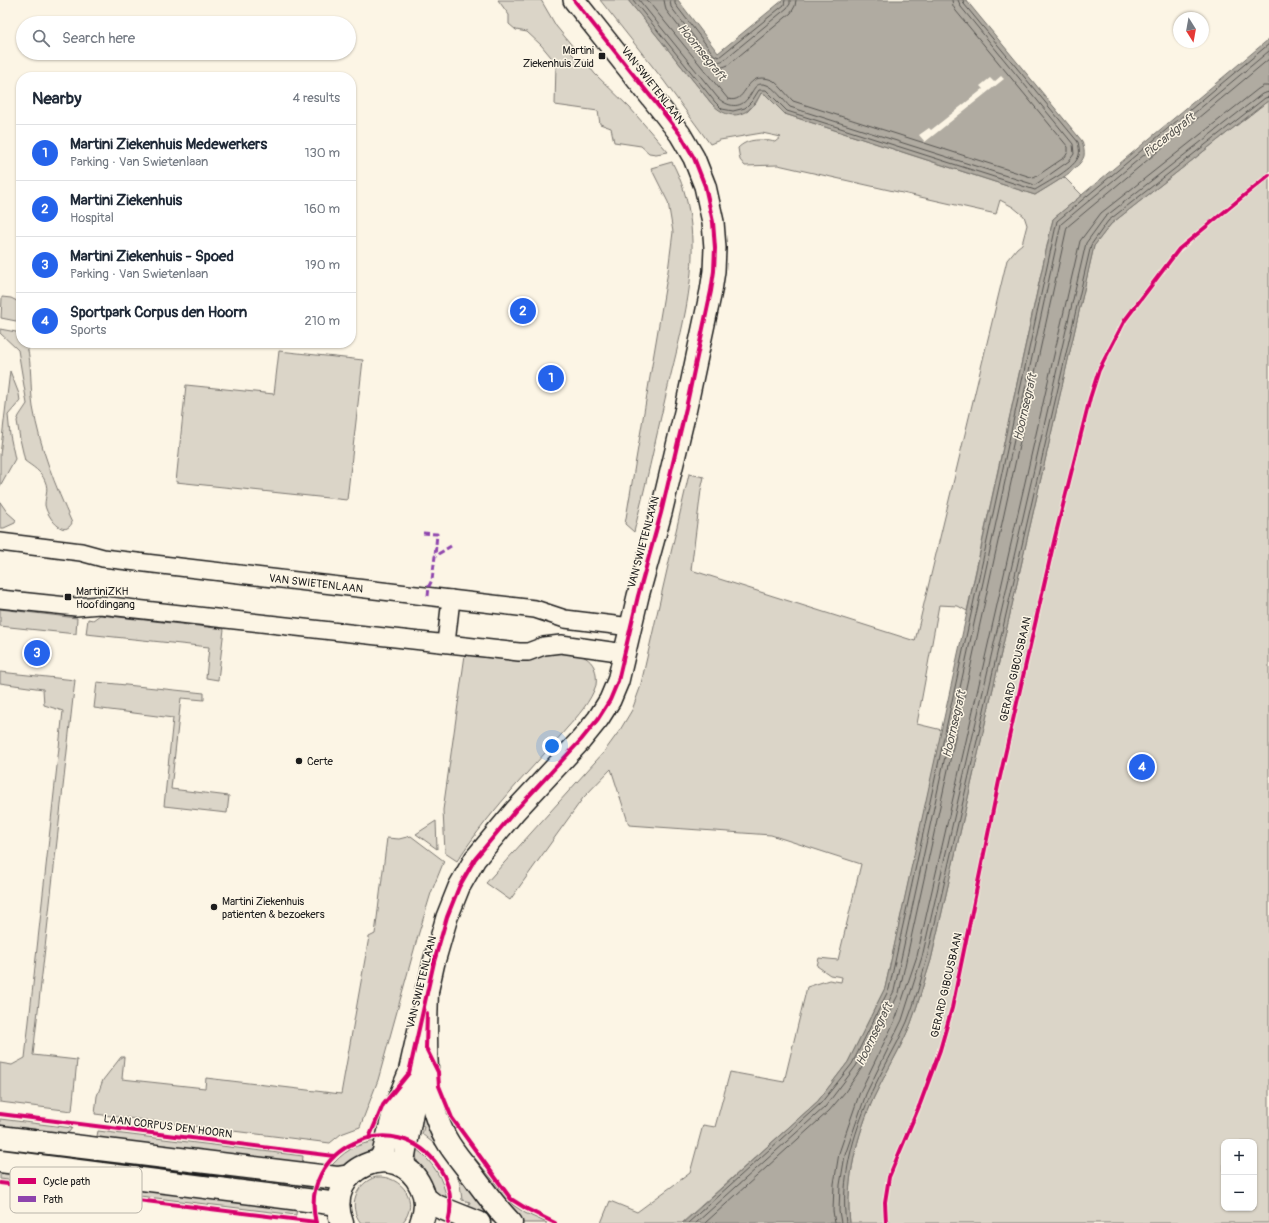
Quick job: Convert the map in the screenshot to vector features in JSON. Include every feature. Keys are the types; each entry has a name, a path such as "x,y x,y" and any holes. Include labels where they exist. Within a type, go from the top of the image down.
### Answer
{"main road":[{"path":"427,989 426,1048 428,1077 433,1106 439,1123 447,1139 463,1163 500,1212 512,1223"},
{"path":"0,1137 337,1178 350,1176"},
{"path":"0,1161 47,1167"},
{"path":"340,1215 340,1190 350,1176 362,1166 378,1162 389,1162 405,1168 419,1183 425,1198 424,1214 421,1223"},
{"path":"142,1179 330,1203 340,1215"},
{"path":"425,1198 434,1205 478,1223"}],"street":[{"name":"VAN SWIETENLAAN","path":"378,1162 383,1153 395,1107 410,1073 427,989 447,918 459,887 475,860 515,811 598,719 610,700 618,682 638,596 661,513 686,408 711,291 715,248 713,222 705,186 694,158 680,134 574,0"},
{"name":"VAN SWIETENLAAN","path":"0,542 82,552 103,558 536,609 565,619 631,627"},
{"path":"0,599 76,607 100,605 528,652 544,646 561,644 625,653"},
{"path":"446,643 451,599"},
{"name":"VAN SWIETENLAAN","path":"405,1168 404,1158 413,1109 410,1073"}],"shaded area":[{"path":"498,0 541,0 556,26 574,48 570,52 580,62 584,60 595,74 630,108 668,152 656,154 649,153 641,146 614,142 611,128 600,124 598,111 555,105 556,63 541,45 527,32 516,30 509,24 509,15"},
{"path":"600,0 628,0 712,104 747,112 756,103 761,93 765,94 785,114 1035,195 1064,177 1082,195 1053,219 967,611 958,606 939,605 917,724 942,730 885,988 848,1062 818,1101 682,1223 601,1223 610,1201 637,1212 690,1173 703,1125 715,1127 730,1072 784,1082 807,987 829,980 841,982 842,977 830,975 817,966 819,958 838,960 861,864 771,835 629,825 611,769 583,798 510,900 486,883 604,752 632,710 640,688 689,474 704,477 691,570 915,641 1007,260 1022,244 1027,225 1024,216 1013,207 1000,200 996,214 778,165 745,166 740,160 738,148 746,142 765,140 775,142 781,137 762,133 720,140 710,144 664,81"},
{"path":"1269,100 1269,1223 850,1223 849,1191 851,1175 862,1127 874,1097 903,1042 911,1023 931,960 1094,246 1111,224"},
{"path":"672,162 684,191 690,220 692,250 690,280 686,310 634,532 625,524 668,271 673,232 668,202 651,168"},
{"path":"2,297 11,298 16,300 16,321 1,318"},
{"path":"0,329 16,332 16,348 28,348 30,361 32,399 36,422 49,466 72,523 64,529 56,524 46,509 45,505 47,490 45,481 34,467 25,461 17,421 27,404 18,350 0,333"},
{"path":"279,351 363,360 347,500 176,482 186,385 274,394"},
{"path":"10,371 19,394 20,401 8,415 15,459 0,486 0,455"},
{"path":"0,502 7,512 16,520 15,523 4,528 0,528"},
{"path":"0,609 77,618 76,634 0,626"},
{"path":"100,615 224,629 218,680 206,678 209,647 86,634 88,619 93,620"},
{"path":"551,650 581,655 586,658 594,667 596,685 594,691 580,713 501,803 478,831 457,861 445,853 443,810 466,652"},
{"path":"0,672 75,680 33,1055 77,1060 72,1111 0,1102 0,1063 12,1065 25,1058 63,711 44,705 43,689 0,683"},
{"path":"97,682 204,693 204,700 181,698 171,789 229,796 227,813 164,806 173,718 94,708"},
{"path":"436,821 437,849 416,834"},
{"path":"411,836 444,861 431,893 417,939 378,1080 360,1127 341,1134 330,1143 95,1114 97,1096 103,1080 121,1057 124,1057 122,1079 205,1088 206,1078 341,1094 369,937 375,934 387,838 399,839"},
{"path":"421,1086 443,1151 422,1134 424,1127 417,1124"},
{"path":"0,1119 72,1128 64,1135 0,1131"},
{"path":"98,1131 303,1156 302,1166 98,1139"},
{"path":"378,1141 374,1147 356,1160 343,1166 329,1169 350,1149 370,1142"},
{"path":"415,1148 427,1159 436,1171 443,1185 447,1200 435,1190 425,1178 418,1163"},
{"path":"474,1157 513,1205 525,1213 547,1223 523,1223 513,1217 468,1161"},
{"path":"0,1166 10,1167 10,1180 0,1179"},
{"path":"455,1169 497,1223 467,1212 470,1202 462,1200 460,1184"},
{"path":"376,1177 394,1180 406,1191 410,1207 402,1223 361,1223 357,1216 354,1203 356,1196 363,1184"},
{"path":"142,1184 297,1204 296,1215 142,1196"}],"water":[{"name":"Hoornsegraft","path":"628,0 678,0 718,53 783,0 966,0 1082,141 1084,156 1076,167 1070,172 1035,195 785,114 765,94 761,93 757,101 746,112 733,115 726,114 712,104"},
{"path":"1269,39 1269,100 1111,224 1094,246 931,960 911,1023 903,1042 874,1097 862,1127 854,1158 849,1191 850,1223 683,1223 818,1101 848,1062 885,988 1053,219"}],"pier":[{"path":"1001,76 1004,79 925,142 919,135 929,128 931,130 983,89 980,86 990,78 994,82"}],"marked path":[{"path":"423,533 437,534 435,556"},
{"path":"428,596 435,556 451,546"}],"cycle path":[{"path":"369,1138 383,1105 409,1073 434,962 447,917 459,887 475,859 515,811 581,740 598,719 610,700 618,681 638,596 661,513 686,408 711,291 715,248 713,222 705,186 694,158 680,134 574,0"},
{"name":"GERARD GIBCUSBAAN","path":"886,1223 885,1202 889,1177 920,1104 940,1050 952,1008 999,781 1055,537 1090,398 1099,370 1125,320 1179,249 1269,175"},
{"path":"427,1013 426,1048 438,1072 439,1086 452,1118 511,1199 555,1223"},
{"name":"LAAN CORPUS DEN HOORN","path":"0,1114 334,1156"},
{"path":"316,1223 314,1196 321,1174 335,1155 354,1143 376,1137 399,1138 421,1148 439,1167 446,1180 450,1194 450,1216 448,1223"},
{"path":"0,1183 10,1184"},
{"path":"142,1201 316,1222"}],"place":[{"name":"Martini Ziekenhuis Zuid","path":"602,56"},
{"name":"Martini Ziekenhuis","path":"523,311"},
{"name":"Martini Ziekenhuis Medewerkers","path":"551,378"},
{"name":"MartiniZKH Hoofdingang","path":"68,597"},
{"name":"Martini Ziekenhuis - Spoed","path":"37,653"},
{"name":"Certe","path":"299,761"},
{"name":"Sportpark Corpus den Hoorn","path":"1142,767"},
{"name":"Martini Ziekenhuis patiënten & bezoekers","path":"214,907"}],"water label":[{"name":"Piccardgraft","path":"1169,135"}]}
